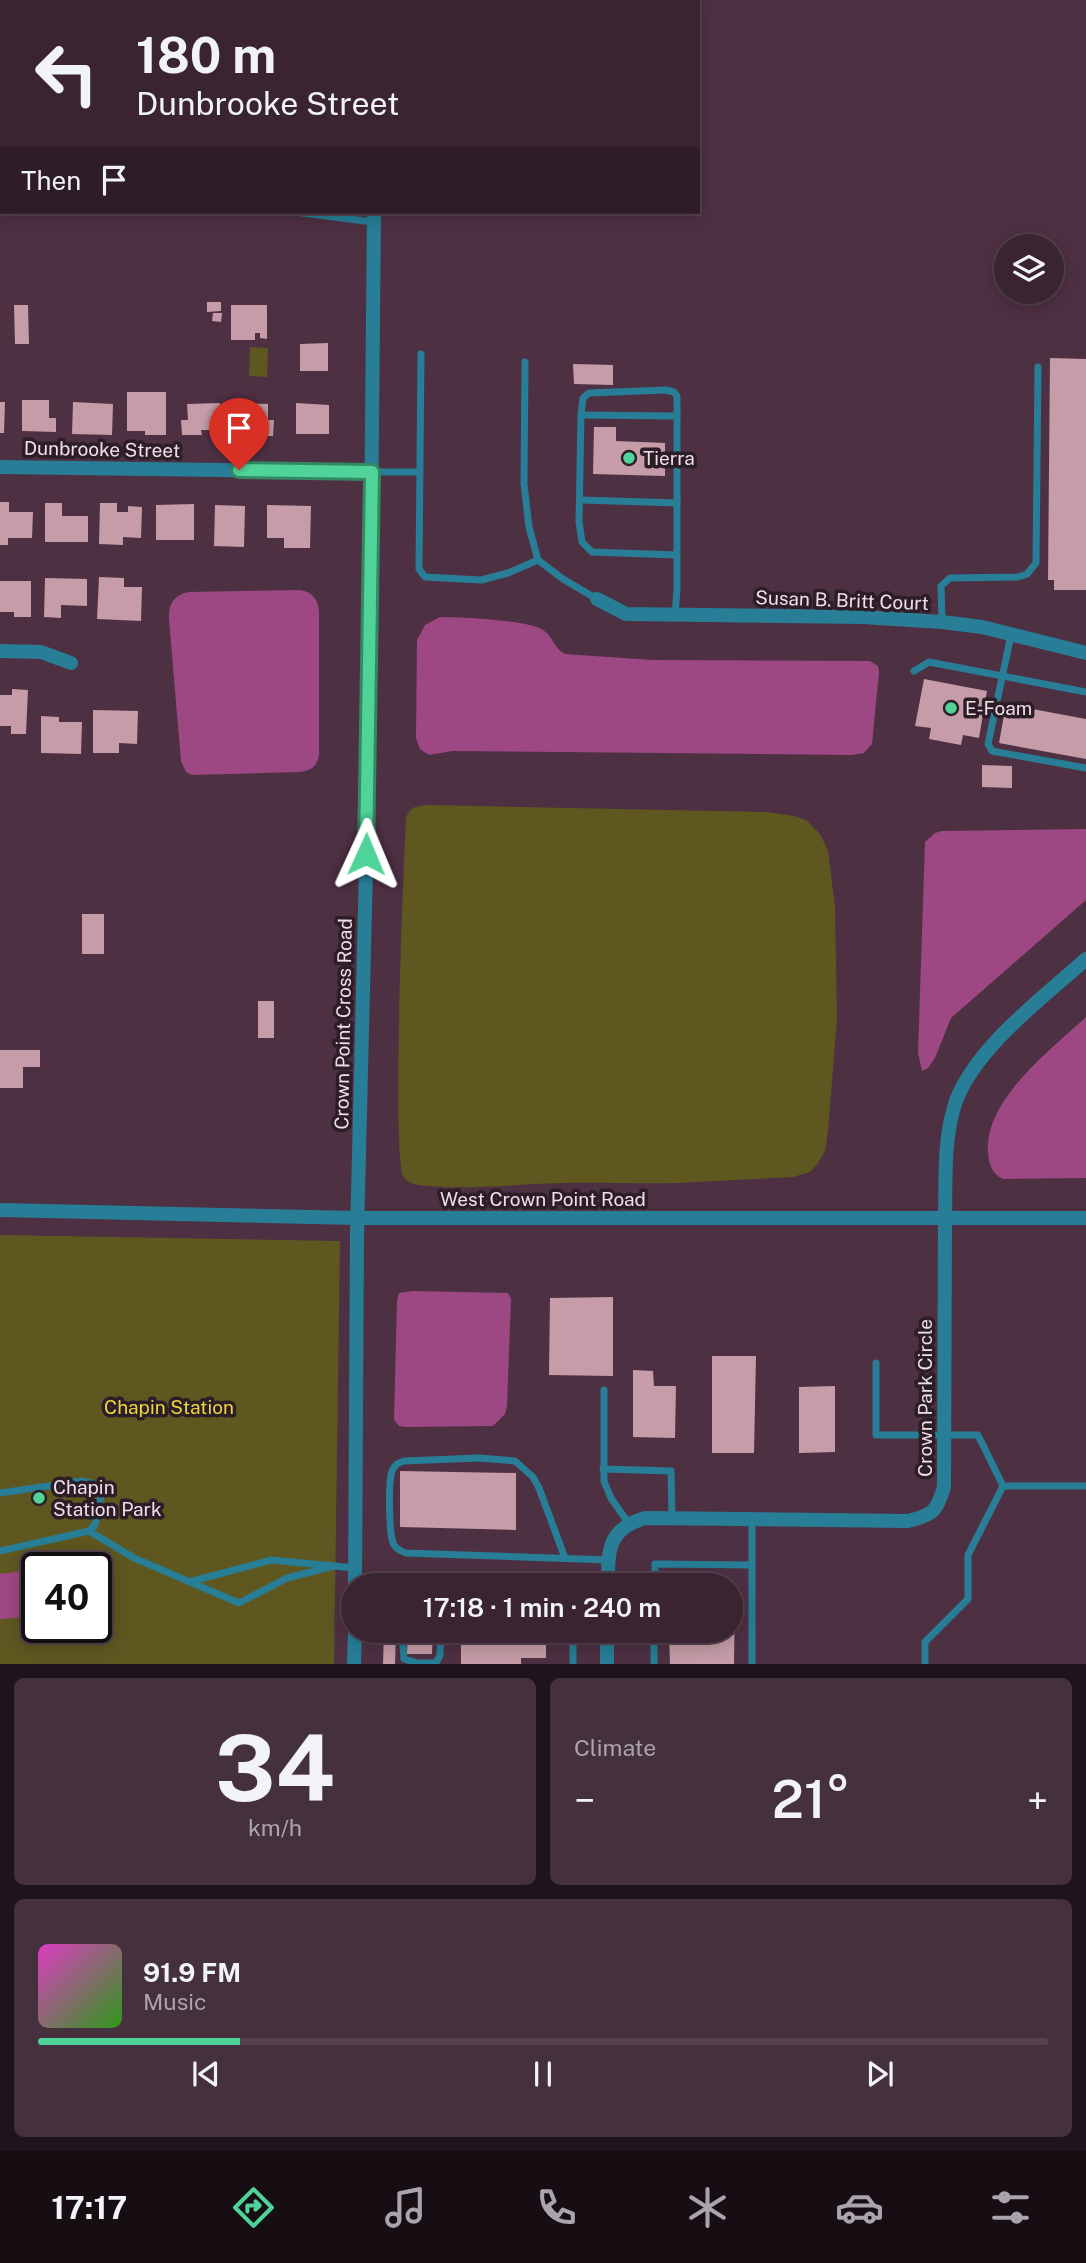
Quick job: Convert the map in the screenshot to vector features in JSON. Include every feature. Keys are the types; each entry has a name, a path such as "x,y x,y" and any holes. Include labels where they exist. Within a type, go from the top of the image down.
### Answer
{"street":[{"name":"Crown Point Cross Road","path":"355,1573 358,1218 369,747 374,217"},
{"name":"Dunbrooke Street","path":"0,467 372,472"},
{"name":"Susan B. Britt Court","path":"597,599 626,614 863,617 942,622 982,627 1086,653"},
{"path":"0,651 41,652 71,663"},
{"name":"Crown Park Circle","path":"629,1524 645,1518 908,1521 926,1517 938,1506 944,1487 947,1141 957,1101 974,1068 998,1040 1086,958"},
{"name":"West Crown Point Road","path":"0,1210 358,1218 1086,1218"},
{"path":"608,1573 609,1550 615,1536 629,1524"},
{"path":"354,1664 355,1643"},
{"path":"607,1643 607,1664"}],"lane":[{"path":"327,214 374,217"},
{"path":"421,354 419,569 425,577 481,580 508,573 538,560"},
{"path":"525,362 524,484 529,527 538,560 597,599"},
{"path":"942,622 942,586 950,578 1018,577 1027,574 1035,563 1038,367"},
{"path":"676,555 592,552 582,542 579,522 581,415 583,398 589,393 667,390 677,396 676,615"},
{"path":"581,415 677,416"},
{"path":"372,472 419,472"},
{"path":"581,500 677,503"},
{"path":"1011,635 988,744 992,751 1086,768"},
{"path":"914,671 929,662 1086,692"},
{"path":"876,1363 876,1435 978,1436 1003,1486"},
{"path":"604,1390 604,1481 611,1498 629,1524"},
{"path":"565,1558 533,1476 515,1461 480,1458 404,1461 397,1463 393,1469 390,1480 391,1530 394,1545 398,1550 406,1553 608,1560"},
{"path":"603,1469 671,1471 672,1519"},
{"path":"0,1493 82,1480 103,1486 95,1525 89,1531 0,1551"},
{"path":"1003,1486 1086,1486"},
{"path":"925,1664 925,1642 968,1599 968,1555 1003,1486"},
{"path":"752,1519 752,1664"},
{"path":"89,1531 134,1558 239,1602 287,1577 334,1566"},
{"path":"189,1583 271,1560 355,1567"},
{"path":"655,1573 655,1564 752,1566"},
{"path":"403,1643 404,1659 418,1663 436,1663 439,1659 440,1643"},
{"path":"573,1643 573,1663"},
{"path":"654,1643 654,1664"}],"green space":[{"path":"250,347 268,348 267,377 249,376"},
{"path":"429,805 766,812 806,820 820,834 828,851 835,907 837,1019 825,1151 810,1172 793,1177 677,1183 561,1183 478,1187 422,1186 406,1180 400,1160 398,1068 406,819 411,809"},
{"name":"Chapin Station","path":"0,1235 340,1241 334,1664 0,1664"}],"shaded area":[{"path":"300,590 314,597 319,612 319,755 315,766 299,772 192,775 186,772 181,761 169,620 169,610 173,602 189,592"},
{"path":"440,617 493,620 535,627 543,630 565,654 652,660 870,661 878,666 879,672 872,744 864,753 852,755 452,751 429,755 420,749 416,738 417,640 425,625"},
{"path":"1086,829 1086,900 951,1018 935,1058 928,1068 922,1071 918,1053 925,842 935,833 942,831"},
{"path":"1086,1017 1086,1178 1003,1179 992,1168 988,1153 990,1133 997,1114 1022,1077"},
{"path":"399,1293 508,1293 511,1299 507,1406 505,1414 493,1426 405,1427 399,1426 394,1420 397,1301"},
{"path":"21,1571 21,1617 0,1619 0,1574"}],"building":[{"path":"207,302 221,302 221,311 207,312"},
{"path":"14,305 28,305 29,344 15,344"},
{"path":"231,305 267,305 267,339 260,338 260,333 255,333 255,340 231,340"},
{"path":"213,313 222,313 221,322 212,321"},
{"path":"328,343 328,371 300,371 300,344"},
{"path":"1050,358 1086,359 1086,590 1054,590 1054,580 1048,580"},
{"path":"573,364 613,365 613,385 574,384"},
{"path":"127,392 166,392 166,435 145,435 145,431 127,431"},
{"path":"22,400 49,400 49,418 56,418 56,432 22,431"},
{"path":"0,402 5,402 4,433 0,433"},
{"path":"73,402 113,404 112,435 72,434"},
{"path":"220,403 221,430 201,430 202,435 182,435 181,420 188,420 187,404"},
{"path":"235,403 268,404 268,420 274,420 273,436 254,436 254,430 234,430"},
{"path":"296,403 329,405 329,434 296,434"},
{"name":"Tierra","path":"594,427 616,427 616,441 665,443 665,476 593,474"},
{"path":"0,502 9,502 9,512 33,512 32,538 8,538 8,545 0,545"},
{"path":"45,503 62,503 62,516 88,516 88,542 45,542"},
{"path":"100,503 117,503 117,512 128,512 128,506 142,507 141,538 123,537 123,545 99,544"},
{"path":"194,504 194,540 156,540 156,505"},
{"path":"215,505 245,506 244,547 214,546"},
{"path":"267,505 311,506 310,548 284,548 284,538 267,538"},
{"path":"99,577 124,578 124,587 142,587 141,621 97,619"},
{"path":"45,578 87,579 87,606 61,605 61,618 44,617"},
{"path":"0,581 31,581 31,617 14,617 14,612 0,612"},
{"name":"E-Foam","path":"924,679 987,691 979,738 963,735 961,745 929,739 931,728 915,726"},
{"path":"12,689 28,690 26,734 11,734 11,726 0,726 0,695 12,695"},
{"path":"1006,704 1086,719 1086,759 999,743"},
{"path":"93,710 138,711 137,744 119,743 119,753 93,753"},
{"path":"41,716 59,717 59,722 82,722 81,754 41,753"},
{"path":"982,765 1012,766 1012,788 982,787"},
{"path":"82,914 104,914 104,954 82,954"},
{"path":"258,1001 274,1001 274,1038 258,1038"},
{"path":"0,1050 40,1050 40,1067 23,1067 23,1088 0,1088"},
{"path":"613,1297 613,1376 549,1375 550,1298"},
{"path":"712,1356 756,1356 754,1453 712,1453"},
{"path":"633,1370 653,1371 654,1386 676,1386 675,1438 633,1437"},
{"path":"835,1386 835,1452 799,1453 799,1387"},
{"path":"400,1471 516,1473 516,1530 400,1527"},
{"path":"384,1643 396,1643 395,1664 383,1664"},
{"path":"407,1643 432,1643 432,1654 407,1654"},
{"path":"461,1643 546,1643 546,1658 521,1658 521,1664 461,1664"},
{"path":"669,1643 734,1643 734,1664 670,1664"}],"place":[{"name":"Tierra","path":"629,458"},
{"name":"E-Foam","path":"951,708"},
{"name":"Chapin Station Park","path":"39,1498"}],"route":[{"path":"239,470 372,472 366,854"}]}
